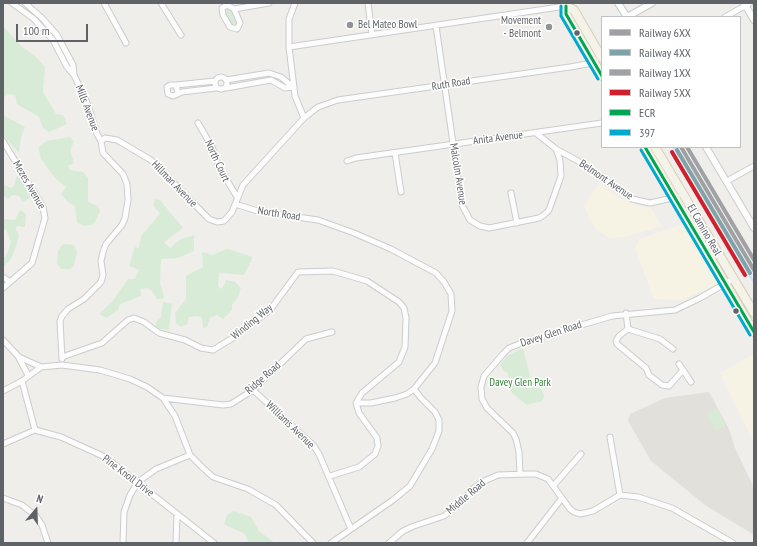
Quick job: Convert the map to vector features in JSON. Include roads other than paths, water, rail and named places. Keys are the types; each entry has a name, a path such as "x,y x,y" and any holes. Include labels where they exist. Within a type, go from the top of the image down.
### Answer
{"main road":[{"path":"565,5 574,10 601,55"},
{"path":"565,5 566,14 601,74"},
{"name":"El Camino Real","path":"646,148 754,332"},
{"name":"El Camino Real","path":"656,148 754,313"}],"street":[{"path":"12,3 34,19 52,40 67,67 74,75"},
{"path":"22,10 25,3 42,18 57,35 73,65 74,75"},
{"path":"104,3 126,43"},
{"path":"162,3 181,35"},
{"path":"234,9 240,23 239,27 235,30 230,27 222,10 224,6 227,5 234,9 269,3"},
{"path":"235,204 243,185 304,118 298,107 293,87 289,47 289,19 295,3"},
{"path":"368,3 372,35"},
{"path":"618,3 626,16"},
{"path":"629,16 652,3"},
{"path":"727,16 746,4 754,20"},
{"path":"289,47 436,26 565,5"},
{"name":"Malcolm Avenue","path":"436,26 452,144 462,205 465,213 480,226 489,228 539,218 549,210 561,176 560,160 556,149"},
{"name":"Ruth Road","path":"304,118 327,102 575,66 601,57"},
{"path":"269,73 281,77 293,87 285,88 271,80 220,90 216,88 178,93 171,96 167,93 168,86 215,81 220,77 226,80 269,73"},
{"name":"Mills Avenue","path":"74,75 88,105 97,134 101,141"},
{"path":"226,80 228,84 226,88"},
{"path":"215,81 216,88"},
{"path":"176,85 178,93"},
{"name":"North Court","path":"198,123 212,147 219,167 237,197"},
{"name":"Anita Avenue","path":"347,161 356,158 601,123"},
{"name":"Belmont Avenue","path":"536,133 556,149 578,161 619,191 635,200 650,204 675,198 683,193"},
{"name":"Hillman Avenue","path":"101,141 104,138 117,140 151,160 204,215 213,222 224,221 232,212 235,204"},
{"name":"Mezes Avenue","path":"3,141 45,214 45,222 32,264 3,288"},
{"path":"62,365 60,321 62,316 68,309 84,299 101,282 103,275 101,261 106,244 122,225 125,218 128,200 127,184 123,174 103,153 101,141"},
{"path":"707,148 754,228"},
{"path":"395,153 401,192"},
{"path":"727,181 754,166"},
{"path":"511,193 516,223"},
{"name":"North Road","path":"235,204 261,212 318,220 354,233 397,253 436,274 444,282 451,294 452,311 449,323 434,363 414,389"},
{"name":"Winding Way","path":"62,357 102,343 128,320 134,318 144,322 159,333 185,340 201,348 213,350 236,336 270,310 298,272 333,271 367,281 381,289 400,302 404,308 406,318 405,347 399,362 362,393 356,403"},
{"path":"3,277 10,282"},
{"name":"Davey Glen Road","path":"520,474 519,452 513,433 491,413 482,399 481,387 484,376 502,354 517,345 587,322 626,313 675,310 700,298 733,279"},
{"path":"626,313 628,329"},
{"path":"628,329 660,339 673,349"},
{"path":"628,329 619,336 616,341 617,344 646,368 649,375 662,385 669,386 683,370"},
{"name":"Ridge Road","path":"163,398 223,405 231,404 254,390 306,339 332,332"},
{"path":"3,340 19,357 28,376"},
{"path":"19,357 41,367"},
{"path":"679,364 691,382"},
{"path":"3,391 22,381 41,367 62,365 110,372 147,387 163,398 172,410 190,455 213,477 248,489 276,505 313,543"},
{"path":"3,444 35,430 22,381"},
{"path":"330,476 359,468 369,460 377,450 377,438 359,413 356,403 371,403 395,398 407,394 414,389 435,412 439,420 439,431 432,449 410,486 393,500 331,543"},
{"name":"Williams Avenue","path":"254,390 313,445 320,454 351,529"},
{"path":"172,410 178,400"},
{"name":"Pine Knoll Drive","path":"35,430 61,438 105,457 214,543"},
{"path":"610,436 620,495 638,496 672,508 733,543"},
{"path":"554,485 581,454"},
{"path":"123,543 124,512 130,495 138,482 156,469 190,455"},
{"name":"Middle Road","path":"389,543 403,531 444,516 455,508 482,482 498,476 520,474 543,476 554,485 570,509 580,514 593,511 620,495"},
{"path":"3,498 22,504 36,516 42,525 48,543"},
{"path":"527,543 562,498"},
{"path":"176,543 177,514"}],"waterway":[{"path":"674,148 702,193 754,283"}],"rail line":[{"name":"6XX","path":"682,148 754,270"},
{"name":"1XX","path":"688,148 754,260"},
{"name":"4XX","path":"677,150 750,273"},
{"name":"5XX","path":"672,152 745,275"}],"place":[{"name":"Bel Mateo Bowl","path":"350,25"},
{"name":"Movement - Belmont","path":"549,27"}],"park label":[{"name":"Davey Glen Park","path":"520,383"}]}
